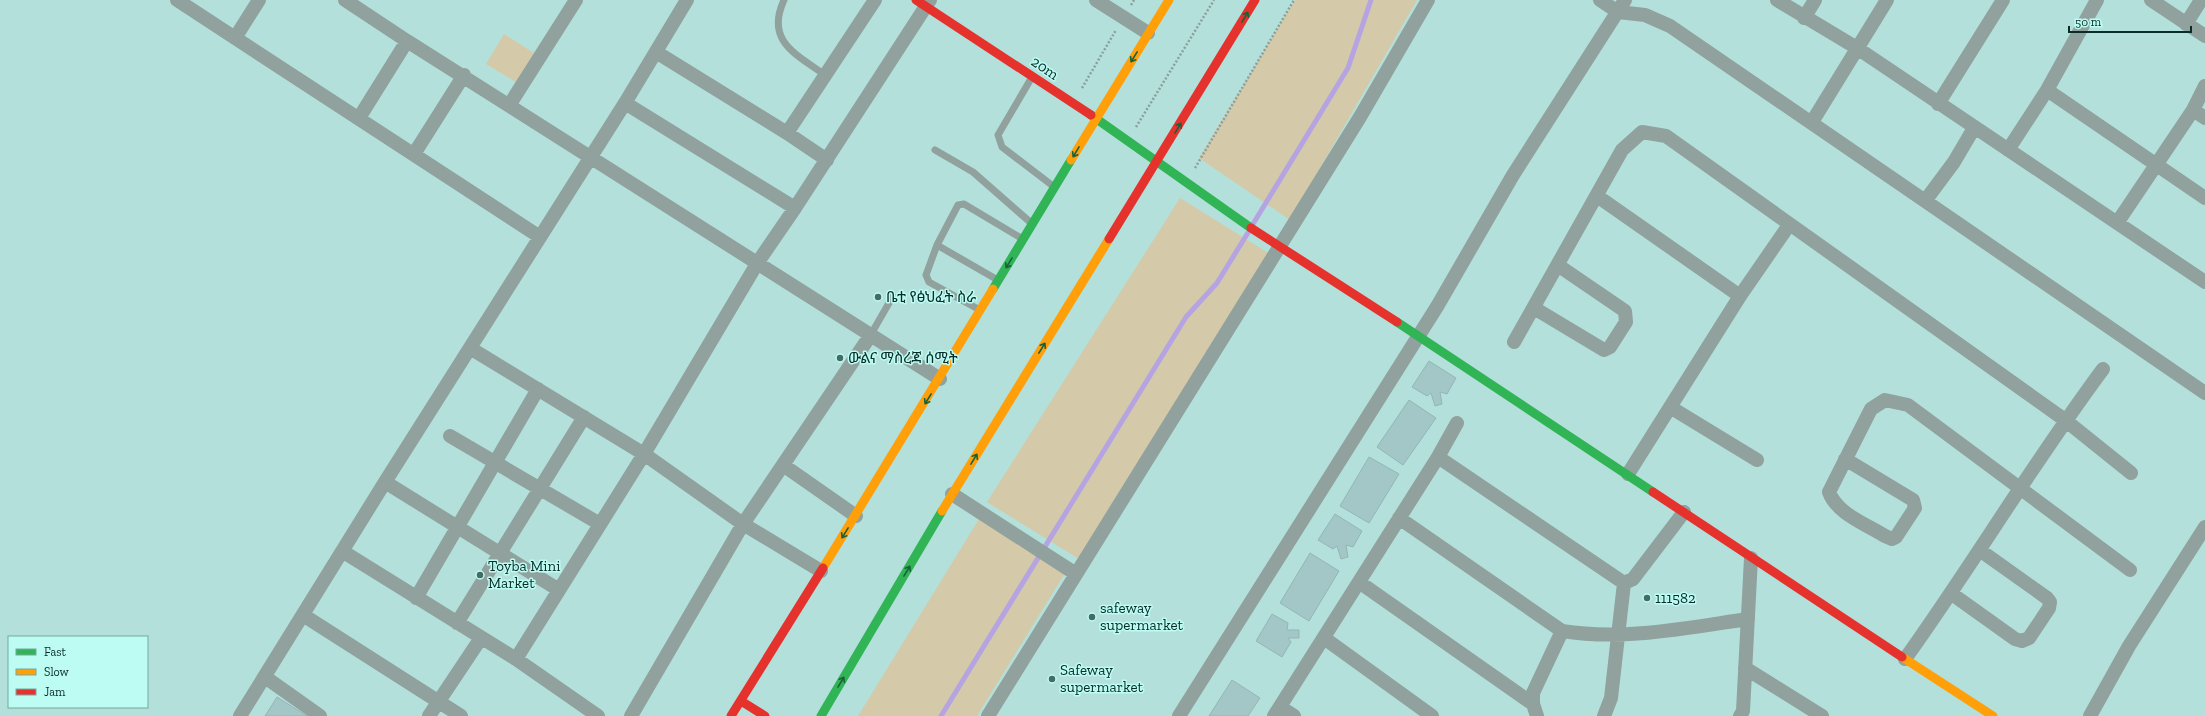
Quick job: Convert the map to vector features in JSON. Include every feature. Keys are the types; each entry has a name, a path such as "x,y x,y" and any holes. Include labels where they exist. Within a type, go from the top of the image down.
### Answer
{"main road":[{"path":"731,716 940,379 998,280 1169,0"},
{"path":"821,716 952,494 1255,0"},
{"name":"20m","path":"924,2 1072,104 1096,118 1231,215 1418,335 1628,474 1751,558 1993,716"},
{"path":"741,701 766,716"}],"street":[{"path":"177,0 540,237"},
{"path":"235,38 258,0"},
{"path":"510,104 576,0"},
{"path":"240,716 385,482 626,103 687,0"},
{"path":"787,133 874,0"},
{"path":"1096,0 1148,33"},
{"path":"988,716 1360,117 1428,0"},
{"path":"1600,0 1622,6 1670,26 2205,393"},
{"path":"1777,0 1804,18 1856,48 2205,282"},
{"path":"1804,18 1815,0"},
{"path":"1812,122 1856,48 1887,0"},
{"path":"1938,104 2003,0"},
{"path":"2008,150 2047,90 2097,0"},
{"path":"2151,0 2205,36"},
{"path":"2186,24 2201,0"},
{"path":"352,2 407,41 510,104 758,262 870,336 940,379"},
{"path":"516,659 644,454 758,262 827,160 924,2"},
{"path":"1179,716 1438,305 1513,175 1622,6"},
{"path":"358,118 407,41"},
{"path":"656,52 787,133 827,160"},
{"path":"414,154 464,75"},
{"path":"2117,223 2193,110 2205,86"},
{"path":"2047,90 2156,166 2205,198"},
{"path":"626,103 795,208"},
{"path":"2193,110 2205,118"},
{"path":"1925,202 1954,162 1974,128"},
{"path":"1514,342 1559,266 1622,150 1642,132 1666,136 1788,225 2065,420 2131,473"},
{"path":"1597,196 1740,296"},
{"path":"1628,474 1740,296 1788,225"},
{"path":"1534,308 1604,350 1610,347 1626,322 1625,311 1559,266"},
{"path":"631,716 743,524 870,336"},
{"path":"470,348 644,454 743,524 821,571"},
{"path":"1905,659 1952,594 2020,487 2065,420 2103,369"},
{"path":"416,598 538,389"},
{"path":"1845,459 1913,500 1915,508 1896,537 1892,539 1885,536 1833,502 1829,492 1845,459 1871,408 1885,400 1908,405 2130,570"},
{"path":"1670,407 1757,460"},
{"path":"457,623 584,417"},
{"path":"1294,716 1277,711 1438,457 1457,423"},
{"path":"450,436 600,524"},
{"path":"1438,457 1624,583"},
{"path":"783,465 856,516"},
{"path":"385,482 559,590"},
{"path":"952,494 1076,574"},
{"path":"1624,583 1633,579 1684,512"},
{"path":"1399,518 1562,631 1588,635 1658,633 1748,619"},
{"path":"2090,716 2129,646 2205,527"},
{"path":"1952,594 2015,639 2022,641 2029,638 2049,608 2050,602 2047,598 1981,550"},
{"path":"342,551 516,659 598,716"},
{"path":"1740,716 1743,711 1751,558"},
{"path":"1359,582 1535,710"},
{"path":"1604,716 1611,698 1624,583"},
{"path":"303,615 461,716"},
{"path":"1535,710 1533,693 1562,631"},
{"path":"429,716 481,638"},
{"path":"1324,638 1432,716"},
{"path":"1745,668 1822,716"},
{"path":"265,677 320,716"}],"lane":[{"path":"784,0 778,13 778,33 786,47 825,76"},
{"path":"1032,76 998,134 1002,147 1055,187"},
{"path":"935,150 973,172 1032,224"},
{"path":"981,310 929,282 926,275 937,245 958,205 964,204 1023,239"},
{"path":"937,245 998,280"},
{"path":"870,336 892,296"}],"path":[{"path":"1072,104 1134,0"},
{"path":"1128,141 1214,0"},
{"path":"1186,183 1294,0"}],"shaded area":[{"path":"1295,0 1417,0 1290,220 1199,158"},
{"path":"504,34 537,55 519,84 486,64"},
{"path":"1180,198 1270,254 1079,559 987,502"},
{"path":"979,519 1065,573 977,716 858,716"}],"building":[{"path":"1429,361 1456,378 1447,394 1440,392 1442,404 1435,406 1431,393 1427,396 1412,387"},
{"path":"1409,400 1436,418 1403,465 1377,447"},
{"path":"1369,457 1399,474 1369,523 1340,506"},
{"path":"1335,514 1362,531 1353,547 1346,545 1348,557 1341,559 1337,546 1333,549 1318,540"},
{"path":"1310,553 1339,571 1309,621 1280,603"},
{"path":"1272,614 1288,623 1287,630 1299,630 1299,638 1288,638 1291,642 1282,657 1256,641"},
{"path":"1232,680 1260,698 1248,716 1209,716"},
{"path":"277,697 307,716 265,716"}],"waterway":[{"path":"1253,224 1348,68 1371,0"},
{"path":"941,716 1186,317 1217,283 1249,231"}],"traffic: fast":[{"path":"1091,115 1251,228"},
{"path":"993,289 1071,160"},
{"path":"1397,322 1653,492"},
{"path":"821,716 942,511"}],"traffic: slow":[{"path":"1071,160 1169,0"},
{"path":"942,511 1109,239"},
{"path":"823,568 993,289"},
{"path":"1902,657 1993,716"}],"traffic: jam":[{"path":"916,0 1091,115"},
{"path":"1109,239 1255,0"},
{"path":"1251,228 1397,322"},
{"path":"1653,492 1902,657"},
{"path":"731,716 823,568"},
{"path":"741,701 765,716"}],"place":[{"name":"ቤቲ የፅህፈት ስራ","path":"878,297"},
{"name":"ውልና ማስረጃ ሰሚት","path":"840,358"},
{"name":"Toyba Mini Market","path":"480,575"},
{"name":"111582","path":"1647,598"},
{"name":"safeway supermarket","path":"1092,617"},
{"name":"Safeway supermarket","path":"1052,679"}]}
